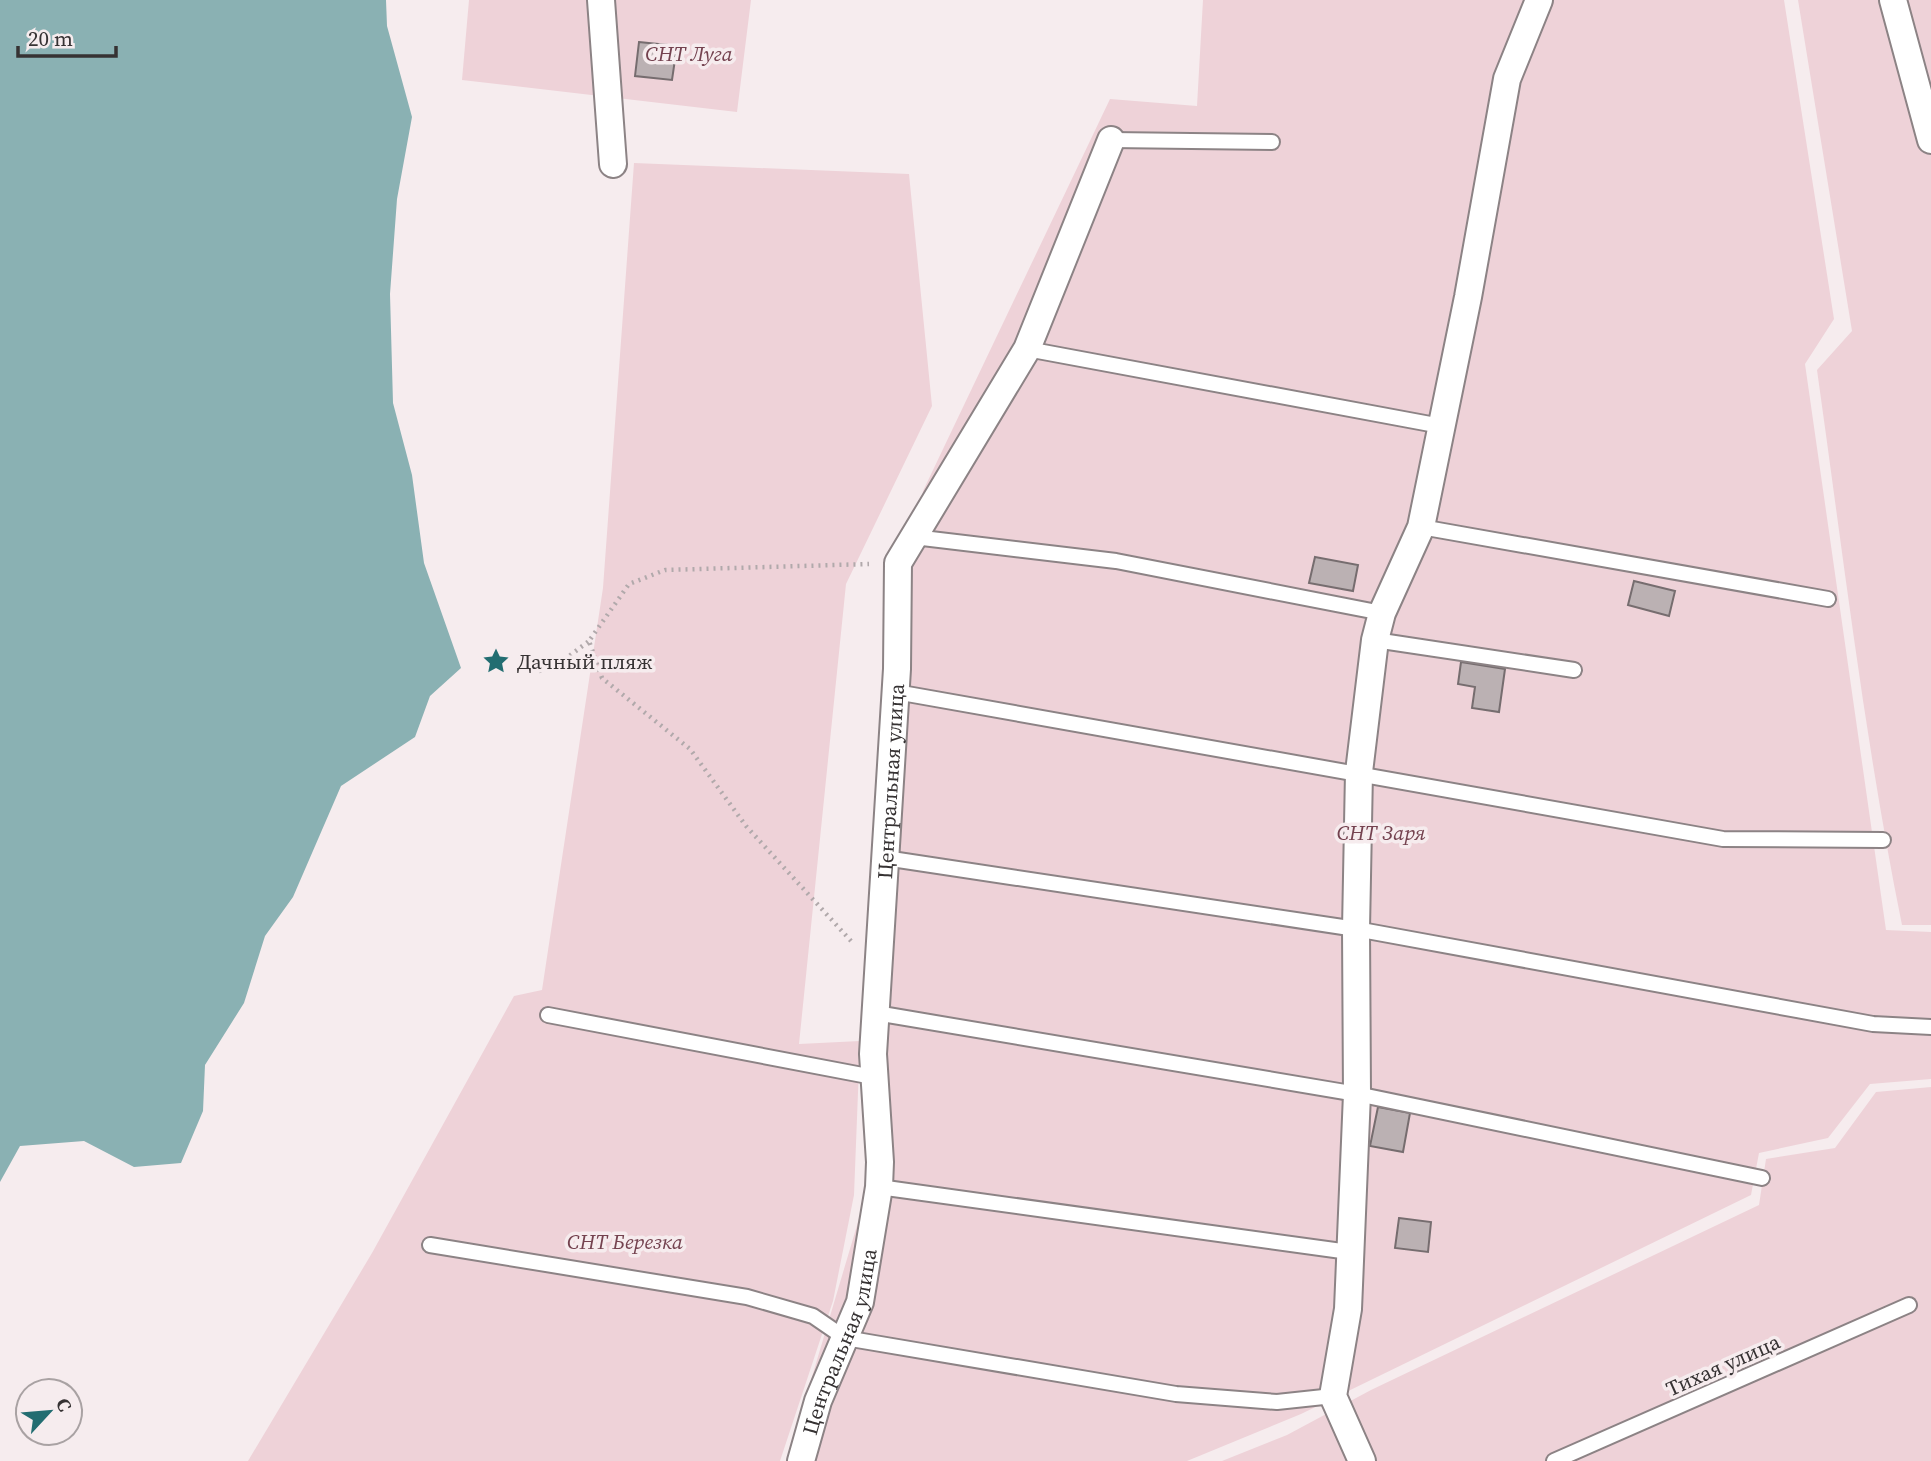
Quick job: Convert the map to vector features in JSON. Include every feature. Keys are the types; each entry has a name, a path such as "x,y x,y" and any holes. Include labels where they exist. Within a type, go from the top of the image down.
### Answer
{"street":[{"path":"601,0 613,164"},
{"path":"1362,1461 1333,1396 1348,1309 1357,1094 1359,772 1375,640 1382,613 1421,527 1468,297 1507,79 1539,0"},
{"path":"1893,0 1931,140"},
{"path":"898,563 1027,349 1111,140"},
{"name":"Центральная улица","path":"801,1461 818,1401 860,1302 880,1187 873,1077 896,692 898,563"}],"lane":[{"path":"1111,140 1272,142"},
{"path":"1027,349 1441,426"},
{"path":"1421,527 1828,599"},
{"path":"914,537 1116,561 1382,613"},
{"path":"1375,640 1574,670"},
{"path":"896,692 1359,772 1723,839 1883,840"},
{"path":"885,858 1356,929 1873,1024 1931,1027"},
{"path":"876,1013 1357,1094 1762,1178"},
{"path":"548,1014 873,1077"},
{"path":"880,1187 1349,1252"},
{"path":"430,1245 747,1297 813,1316 845,1338 1176,1394 1277,1402 1333,1396"},
{"name":"Тихая улица","path":"1554,1461 1909,1305"}],"path":[{"path":"539,671 556,666 589,641 629,584 665,570 898,563"},
{"path":"589,641 602,678 690,749 746,826 878,970"}],"green space":[{"name":"СНТ Луга","path":"469,0 751,0 737,112 462,80"},
{"name":"СНТ Заря","path":"1203,0 1784,0 1834,319 1805,364 1886,930 1931,932 1931,1079 1870,1084 1828,1138 1759,1153 1751,1195 1301,1414 1187,1461 787,1461 866,1195 910,591 923,491 1110,99 1197,106"},
{"path":"1798,0 1931,0 1931,925 1902,925 1855,648 1817,370 1852,331"},
{"name":"СНТ Березка","path":"634,163 909,174 932,406 846,584 799,1044 860,1041 854,1195 833,1301 780,1461 248,1461 372,1253 514,996 542,990 603,588"},
{"path":"1931,1087 1931,1461 1222,1461 1287,1435 1371,1390 1759,1205 1766,1159 1835,1148 1876,1092"}],"water":[{"path":"0,0 386,0 387,26 412,117 397,199 390,294 393,403 412,475 424,563 461,668 430,696 415,737 341,786 293,897 265,936 244,1003 205,1065 203,1111 181,1163 134,1167 84,1141 20,1146 0,1182"}],"building":[{"path":"639,42 677,46 672,80 635,76"},
{"path":"1315,557 1358,565 1353,591 1309,583"},
{"path":"1634,581 1675,591 1669,616 1628,605"},
{"path":"1461,662 1505,669 1499,712 1472,708 1475,687 1458,684"},
{"path":"1378,1107 1410,1113 1403,1152 1370,1146"},
{"path":"1399,1218 1431,1222 1428,1252 1395,1248"}],"place":[{"name":"Дачный пляж","path":"496,661"}]}
